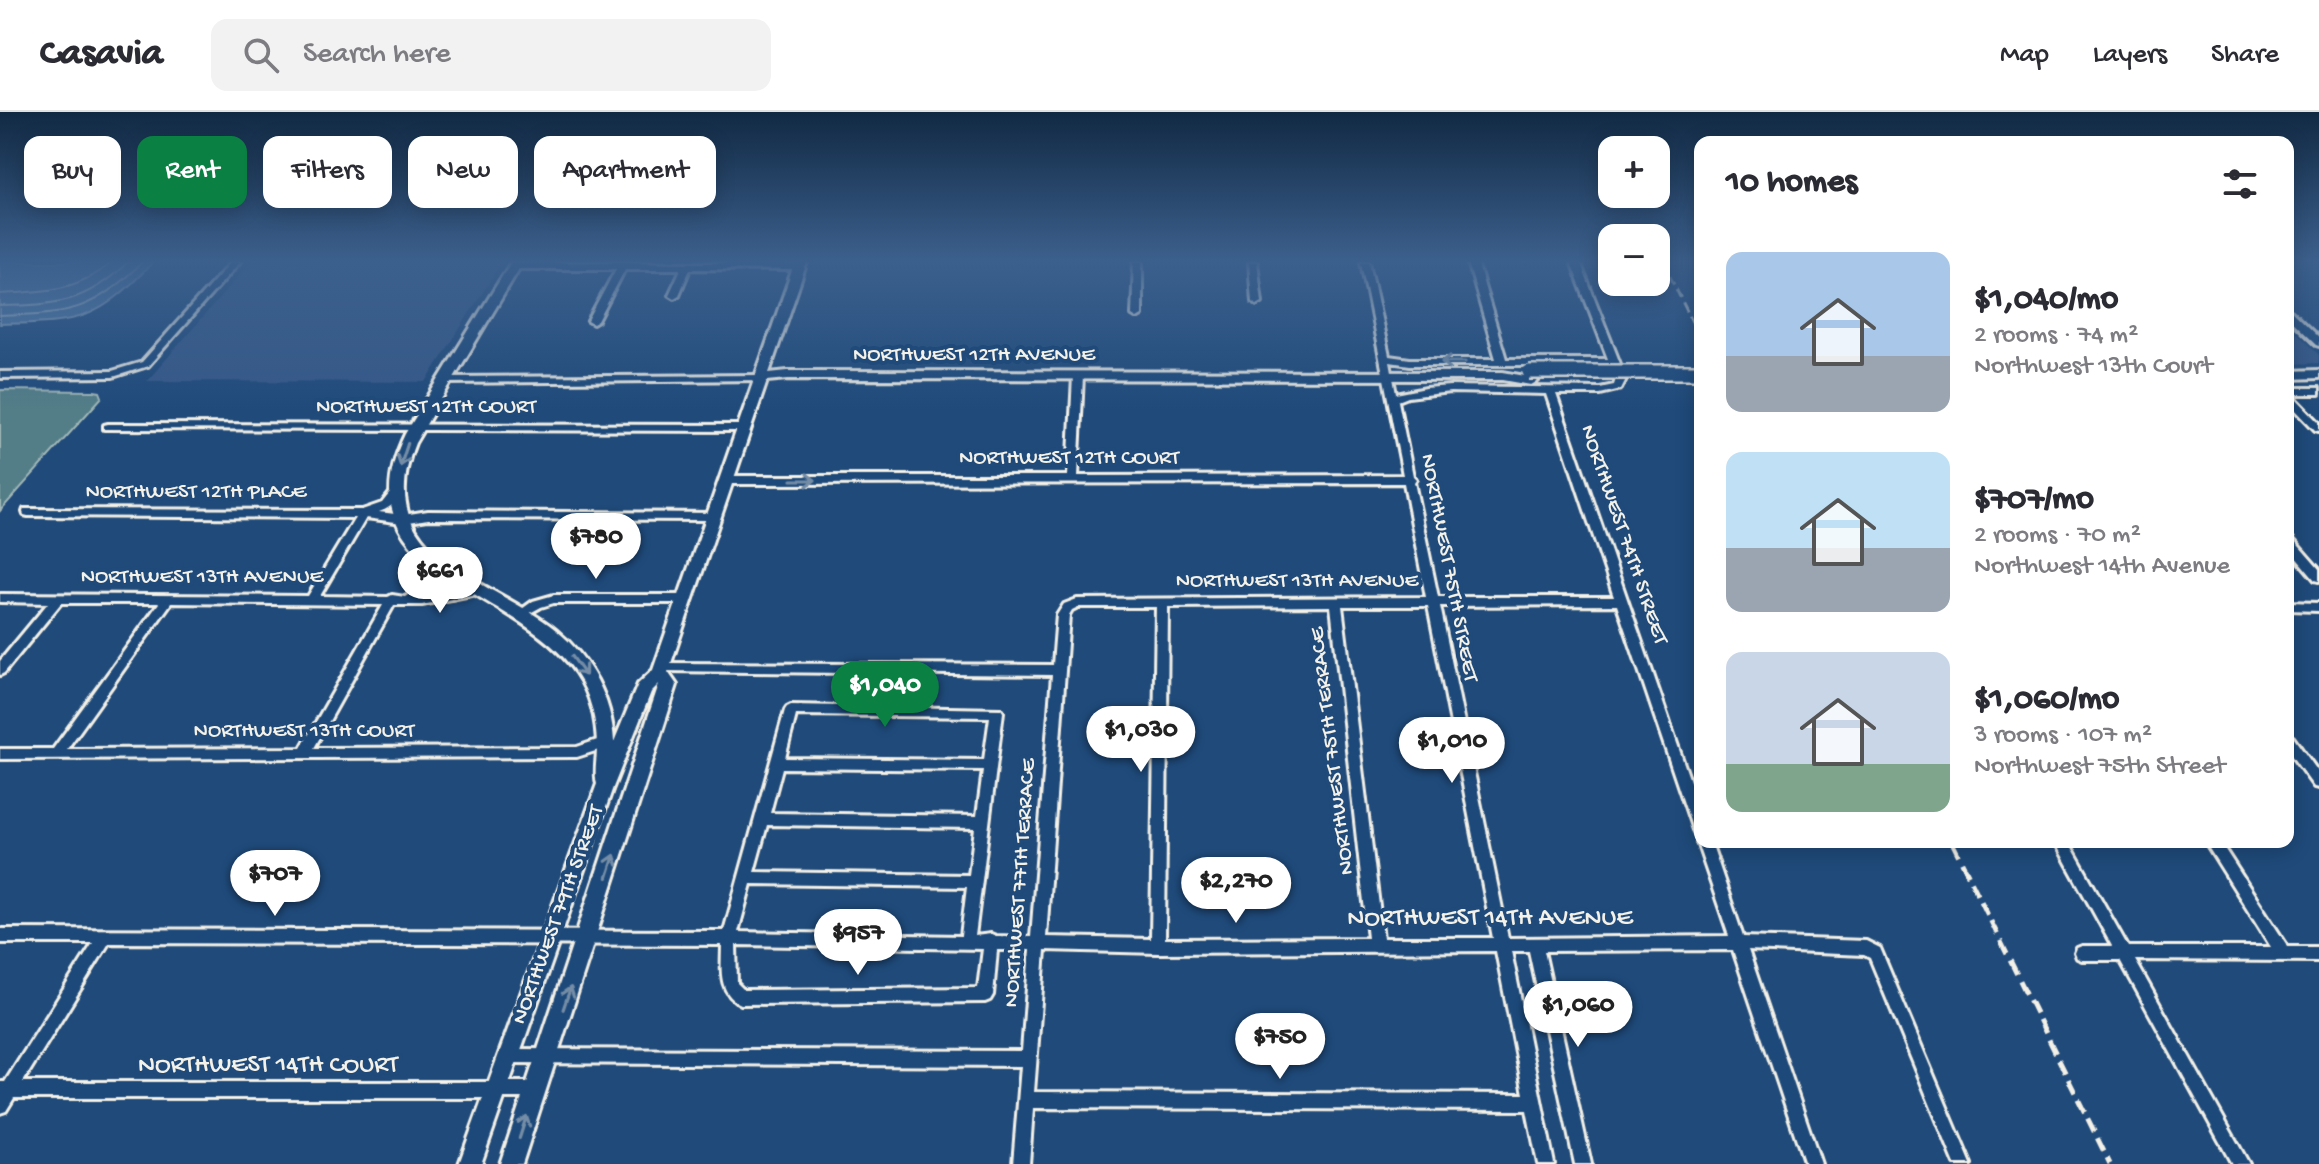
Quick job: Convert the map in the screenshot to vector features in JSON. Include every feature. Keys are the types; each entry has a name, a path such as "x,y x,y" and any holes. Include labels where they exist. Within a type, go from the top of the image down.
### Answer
{"main road":[{"path":"487,311 415,428 403,454 397,492 403,519 414,541 434,563 521,614 557,640 580,666 600,707 606,742 603,790"},
{"name":"NORTHWEST 79TH STREET","path":"470,1164 603,790 619,758 644,689 661,670 785,311"},
{"name":"NORTHWEST 12TH AVENUE","path":"762,378 788,375 1389,376 1502,369 1530,376 1694,381"},
{"name":"NORTHWEST 12TH AVENUE","path":"1530,376 1694,372"},
{"path":"2294,375 2319,374"},
{"name":"NORTHWEST 79TH STREET","path":"511,1164 669,685 661,670"}],"street":[{"path":"0,375 113,374 133,369 145,364 192,311"},
{"path":"593,321 599,311"},
{"name":"NORTHWEST 75TH STREET","path":"1375,311 1546,1164"},
{"path":"1486,311 1502,369"},
{"path":"1393,399 1415,391 1608,391 1618,387 1621,379 1595,311"},
{"path":"2294,319 2319,343"},
{"name":"NORTHWEST 12TH AVENUE","path":"1385,358 1502,369 1615,362"},
{"path":"1073,478 1078,376"},
{"name":"NORTHWEST 12TH AVENUE","path":"445,380 762,378"},
{"path":"2294,393 2319,391"},
{"name":"NORTHWEST 74TH STREET","path":"1550,392 1694,812"},
{"path":"2294,401 2319,428"},
{"name":"NORTHWEST 12TH COURT","path":"108,427 744,428"},
{"name":"NORTHWEST 12TH COURT","path":"726,480 1411,479"},
{"path":"313,598 363,514 386,506 397,492"},
{"name":"NORTHWEST 12TH PLACE","path":"28,512 363,514 403,519 428,515 714,516"},
{"path":"2294,548 2319,577"},
{"path":"306,751 398,599 430,587 434,579 434,563"},
{"name":"NORTHWEST 13TH AVENUE","path":"0,598 422,601 476,590"},
{"path":"0,670 58,598"},
{"path":"56,754 169,598"},
{"path":"521,614 554,599 685,599"},
{"name":"NORTHWEST 13TH AVENUE","path":"1068,607 1077,603 1623,601"},
{"name":"NORTHWEST 75TH TERRACE","path":"1336,602 1376,943"},
{"path":"1158,946 1162,603"},
{"path":"2294,606 2319,607"},
{"name":"NORTHWEST 77TH TERRACE","path":"1021,1164 1058,670 1063,615 1068,607"},
{"path":"661,670 1058,670"},
{"path":"967,942 997,712 791,710 729,938 730,986 741,997 985,995 991,941"},
{"name":"NORTHWEST 13TH COURT","path":"0,754 577,752 606,742"},
{"path":"2294,749 2319,783"},
{"path":"776,763 990,765"},
{"path":"761,819 983,822"},
{"path":"1706,848 1813,1164"},
{"path":"2065,848 2241,1164"},
{"path":"2216,848 2284,954"},
{"path":"746,878 975,881"},
{"name":"NORTHWEST 14TH AVENUE","path":"0,936 549,940 729,938 1038,941 1158,946 1738,943 1866,948 1875,953 1963,1164"},
{"path":"0,1105 5,1090 105,936"},
{"path":"1535,943 1583,1164"},
{"path":"2082,953 2319,954"},
{"path":"508,1056 1030,1059"},
{"name":"NORTHWEST 14TH COURT","path":"5,1090 536,1090"},
{"path":"1026,1100 1533,1102"}],"shaded area":[{"path":"208,311 471,311 426,382 147,381"},
{"path":"2294,331 2319,355 2319,363 2294,364"}],"green space":[{"path":"0,390 94,391 100,392 102,397 0,511"}],"water":[{"path":"0,311 94,311 69,320 0,324"}],"railway":[{"path":"1687,311 1694,326"},
{"path":"1955,848 2110,1164"}]}
